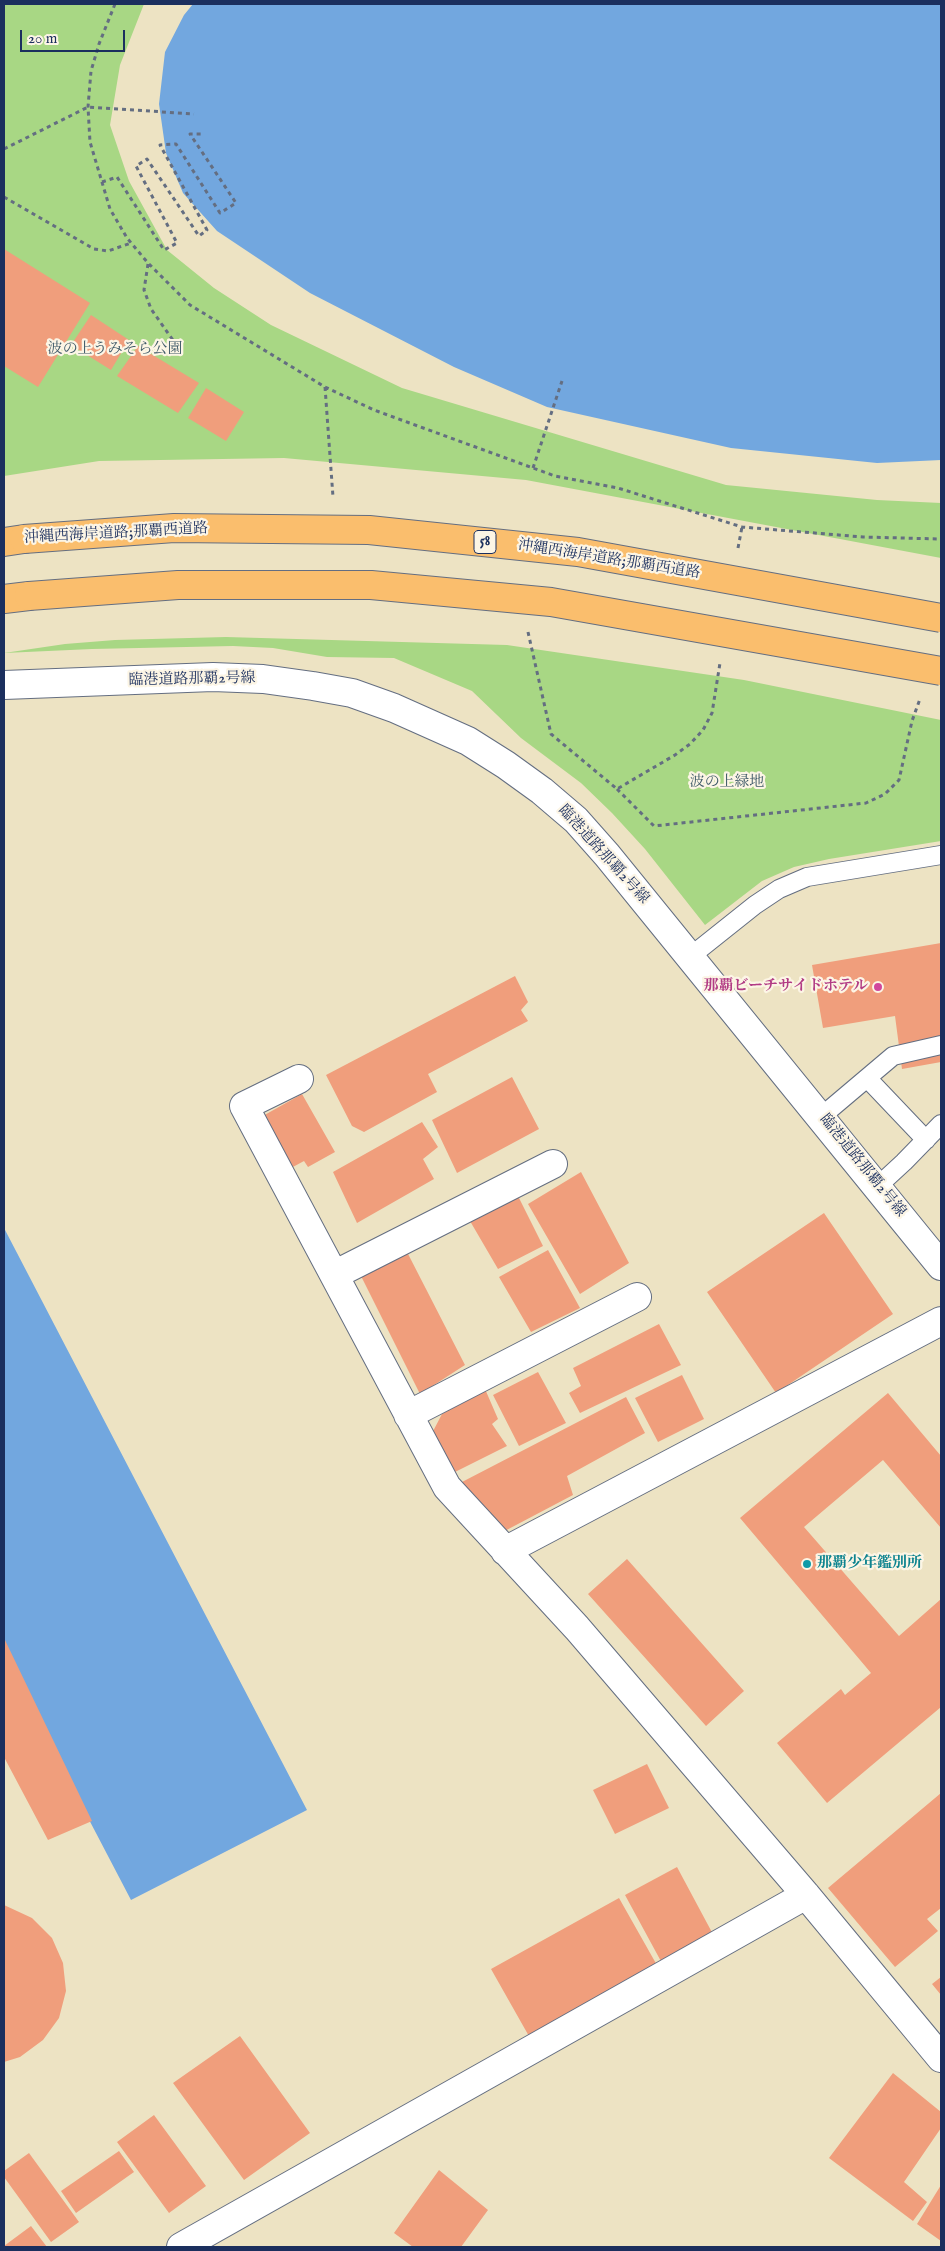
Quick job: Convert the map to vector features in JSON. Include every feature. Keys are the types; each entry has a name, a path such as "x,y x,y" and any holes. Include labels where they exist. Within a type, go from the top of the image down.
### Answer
{"highway":[{"name":"沖縄西海岸道路;那覇西道路","path":"14,540 174,528 369,530 578,552 941,618"},
{"path":"16,597 178,585 372,586 550,602 941,671"}],"street":[{"name":"臨港道路那覇2号線","path":"4,684 213,677 263,679 352,693 394,708 468,742 506,764 542,790 576,820 608,855 822,1116 941,1266"},
{"path":"299,1079 244,1106 447,1487 577,1628 806,1894 941,2058"},
{"path":"334,1275 553,1164"},
{"path":"408,1415 636,1297"},
{"path":"505,1551 941,1321"},
{"path":"181,2247 806,1894"}],"lane":[{"path":"691,956 755,905 779,890 807,877 941,856"},
{"path":"822,1116 893,1056 941,1045"},
{"path":"868,1078 926,1140"},
{"path":"878,1186 941,1124"}],"path":[{"path":"115,4 99,44 91,71 88,107 90,142 110,209 131,243 190,305 324,387 374,410 555,476 618,488 742,526 863,537 941,539"},
{"path":"4,149 88,107 194,114"},
{"path":"102,182 117,177 164,250 177,243 136,166 147,159 199,236 207,230 160,145 176,144 220,213 236,203 190,134 204,134"},
{"path":"4,197 94,249 108,251 131,243"},
{"path":"148,263 144,290 151,309 175,344 174,355"},
{"path":"533,468 562,381"},
{"path":"324,387 331,478"},
{"path":"736,556 742,526"},
{"path":"526,623 551,734 617,789 654,826 866,803 885,794 899,780 912,722 922,694"},
{"path":"617,789 675,755 690,744 703,730 712,713 720,658"}],"green space":[{"name":"波の上うみそら公園","path":"4,4 144,4 120,65 110,125 129,181 167,250 214,288 271,325 402,388 726,485 877,500 941,503 941,558 526,480 284,458 99,461 4,476"},
{"name":"波の上緑地","path":"226,637 507,645 744,680 941,720 941,841 829,859 794,867 762,881 705,925 645,849 581,783 521,738 472,691 394,658 327,657 273,648 233,646 4,653 65,644 115,640"}],"water":[{"path":"193,4 941,4 941,460 877,463 731,448 547,407 454,367 310,293 217,231 183,193 166,153 159,104 165,52 184,15"},
{"path":"4,1228 307,1810 131,1900 4,1657"}],"building":[{"path":"4,249 90,303 38,387 4,366"},
{"path":"91,315 129,340 111,370 71,345"},
{"path":"138,346 199,383 178,413 117,376"},
{"path":"206,388 244,412 226,441 188,418"},
{"name":"那覇ビーチサイドホテル","path":"941,943 941,1062 902,1069 895,1016 823,1028 812,965"},
{"path":"515,976 528,1002 521,1010 528,1021 428,1074 437,1092 364,1132 352,1126 326,1075"},
{"path":"512,1077 539,1129 457,1173 432,1120"},
{"path":"302,1094 335,1152 308,1167 304,1161 291,1168 261,1117"},
{"path":"422,1122 438,1147 423,1159 434,1179 357,1223 333,1172"},
{"path":"581,1172 629,1263 580,1294 528,1204"},
{"path":"518,1196 543,1246 498,1269 470,1221"},
{"path":"824,1213 893,1314 776,1393 707,1292"},
{"path":"406,1250 465,1365 420,1394 361,1276"},
{"path":"548,1250 580,1308 531,1332 499,1277"},
{"path":"659,1324 681,1365 580,1413 569,1393 581,1386 573,1368"},
{"path":"538,1372 566,1423 519,1446 493,1395"},
{"path":"682,1375 704,1419 658,1442 635,1398"},
{"path":"485,1389 498,1419 492,1424 507,1446 453,1473 430,1437 442,1414"},
{"name":"那覇少年鑑別所","path":"888,1393 941,1456 941,1528 883,1460 804,1527 899,1636 941,1599 941,1707 827,1803 777,1743 841,1689 845,1695 871,1673 740,1518"},
{"path":"626,1397 645,1433 567,1476 573,1495 499,1534 483,1516 462,1482"},
{"path":"627,1559 744,1691 706,1726 588,1594"},
{"path":"4,1638 92,1821 48,1840 4,1757"},
{"path":"647,1764 669,1808 615,1834 593,1790"},
{"path":"941,1793 941,1908 927,1919 938,1931 895,1967 828,1888"},
{"path":"677,1867 715,1938 663,1965 625,1895"},
{"path":"619,1898 658,1967 530,2038 491,1969"},
{"path":"4,1905 32,1918 52,1938 63,1963 66,1991 59,2018 43,2040 20,2057 4,2062"},
{"path":"941,1977 941,1995 932,1984"},
{"path":"240,2036 310,2133 244,2180 173,2083"},
{"path":"893,2073 941,2112 941,2128 904,2182 927,2202 913,2221 829,2158"},
{"path":"154,2115 206,2186 169,2213 117,2142"},
{"path":"119,2151 134,2172 76,2213 61,2191"},
{"path":"29,2153 79,2222 51,2242 4,2177 4,2171"},
{"path":"439,2170 488,2210 461,2247 413,2247 394,2233"},
{"path":"941,2185 941,2241 917,2224"},
{"path":"31,2226 47,2247 4,2247 4,2246"}],"place":[{"name":"那覇ビーチサイドホテル","path":"878,987"},
{"name":"那覇少年鑑別所","path":"807,1564"}]}
